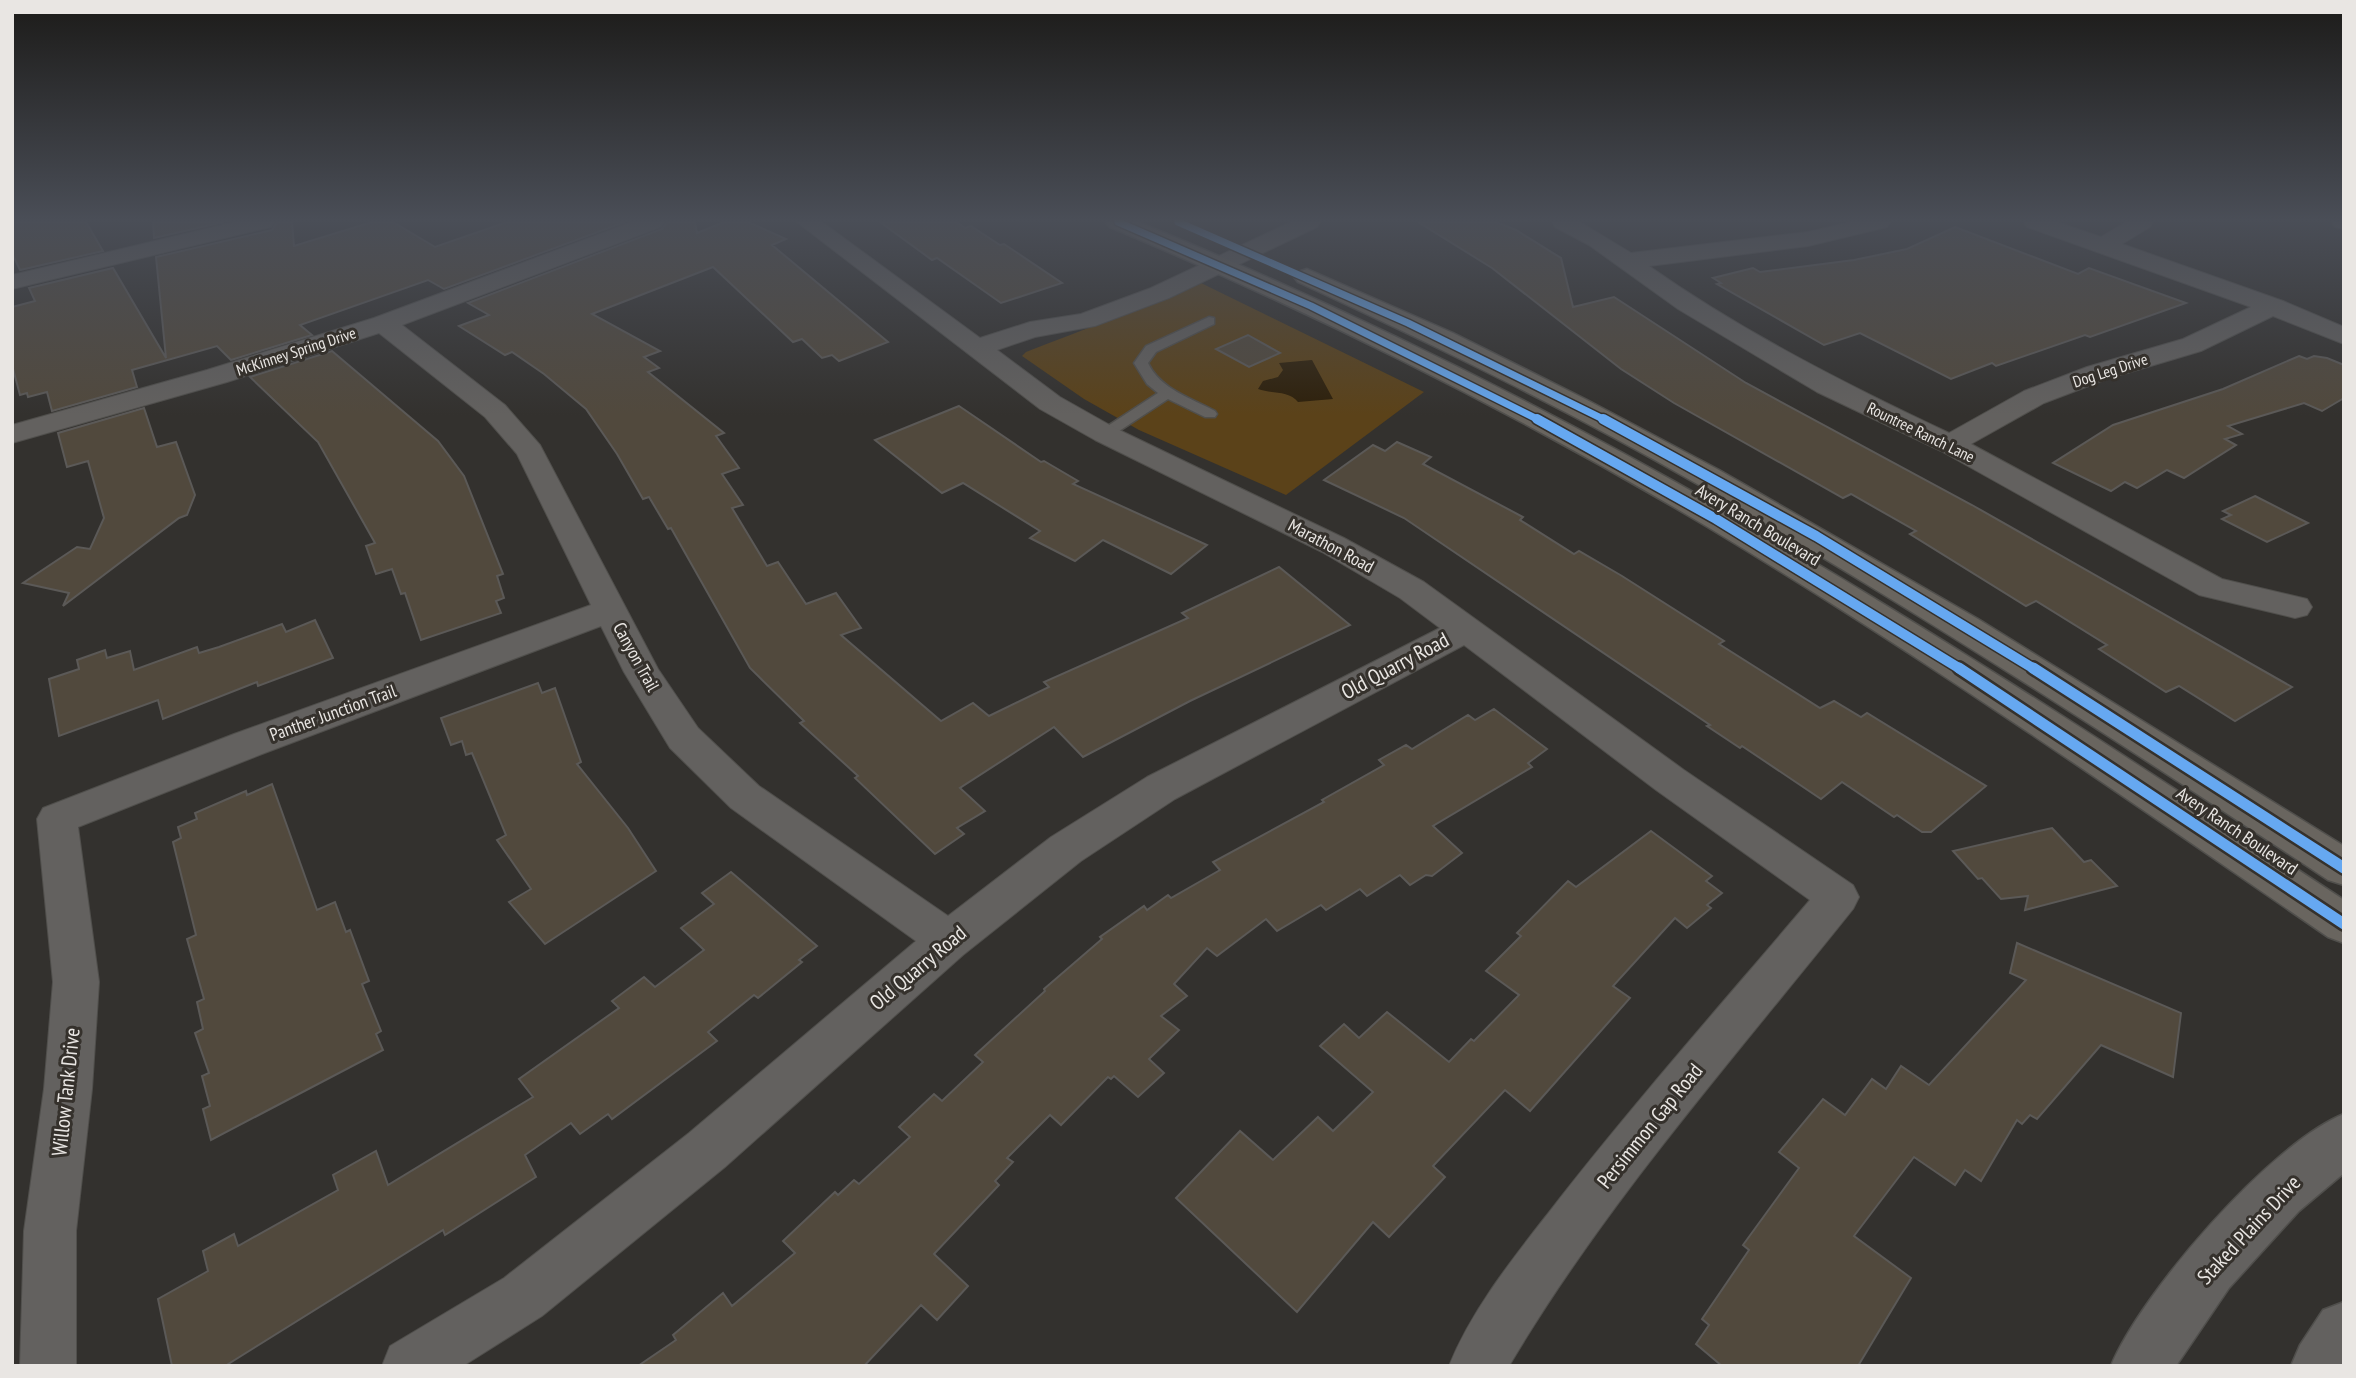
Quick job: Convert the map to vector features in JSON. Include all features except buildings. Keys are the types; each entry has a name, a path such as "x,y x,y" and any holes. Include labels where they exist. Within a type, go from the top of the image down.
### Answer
{"main road":[{"name":"Avery Ranch Boulevard","path":"1300,286 1460,378 1626,467 1917,642 2344,924"},
{"name":"Avery Ranch Boulevard","path":"1326,286 1393,314 1503,368 1636,436 1788,521 2059,685 2344,868"}],"street":[{"name":"McKinney Spring Drive","path":"12,434 218,376 383,323 481,286"},
{"name":"Marathon Road","path":"895,286 1050,403 1105,434 1333,545 1412,590 1670,780 1838,897"},
{"path":"1030,330 1064,309 1115,286"},
{"path":"978,348 1030,330 1086,321 1160,293 1170,286"},
{"name":"Rountree Ranch Lane","path":"1662,286 1751,343 1827,386 1951,445 2211,587 2295,607"},
{"path":"2219,286 2344,335"},
{"name":"Dog Leg Drive","path":"1951,445 1972,430 2034,397 2096,373 2192,345 2274,306"},
{"name":"Canyon Trail","path":"383,323 495,411 530,451 642,672 684,737 746,797 929,926 947,942"},
{"name":"Panther Junction Trail","path":"57,819 248,744 610,610"},
{"name":"Old Quarry Road","path":"410,1366 523,1297 707,1150 947,942 1066,849 1161,788 1465,629"},
{"name":"Willow Tank Drive","path":"48,1366 50,1231 68,1088 76,982 57,819"},
{"name":"Persimmon Gap Road","path":"1477,1366 1524,1289 1628,1151 1838,897"},
{"name":"Staked Plains Drive","path":"2141,1366 2209,1268 2280,1192 2344,1139"},
{"path":"2321,1366 2344,1331"}],"lane":[{"path":"1209,321 1151,349 1141,363 1145,376 1210,414"},
{"path":"1105,434 1169,392"}],"shaded area":[{"path":"1190,286 1208,286 1424,392 1286,495 1139,430 1084,399 1022,356 1026,352"},
{"path":"1312,360 1333,399 1298,402 1285,394 1258,389 1263,381 1278,377 1283,370 1279,363"}],"cycle path":[{"path":"1268,286 1437,367 1562,432 1808,573 1988,687 2344,924"},
{"path":"1327,286 1578,406 1816,536 1994,644 2344,868"}]}
